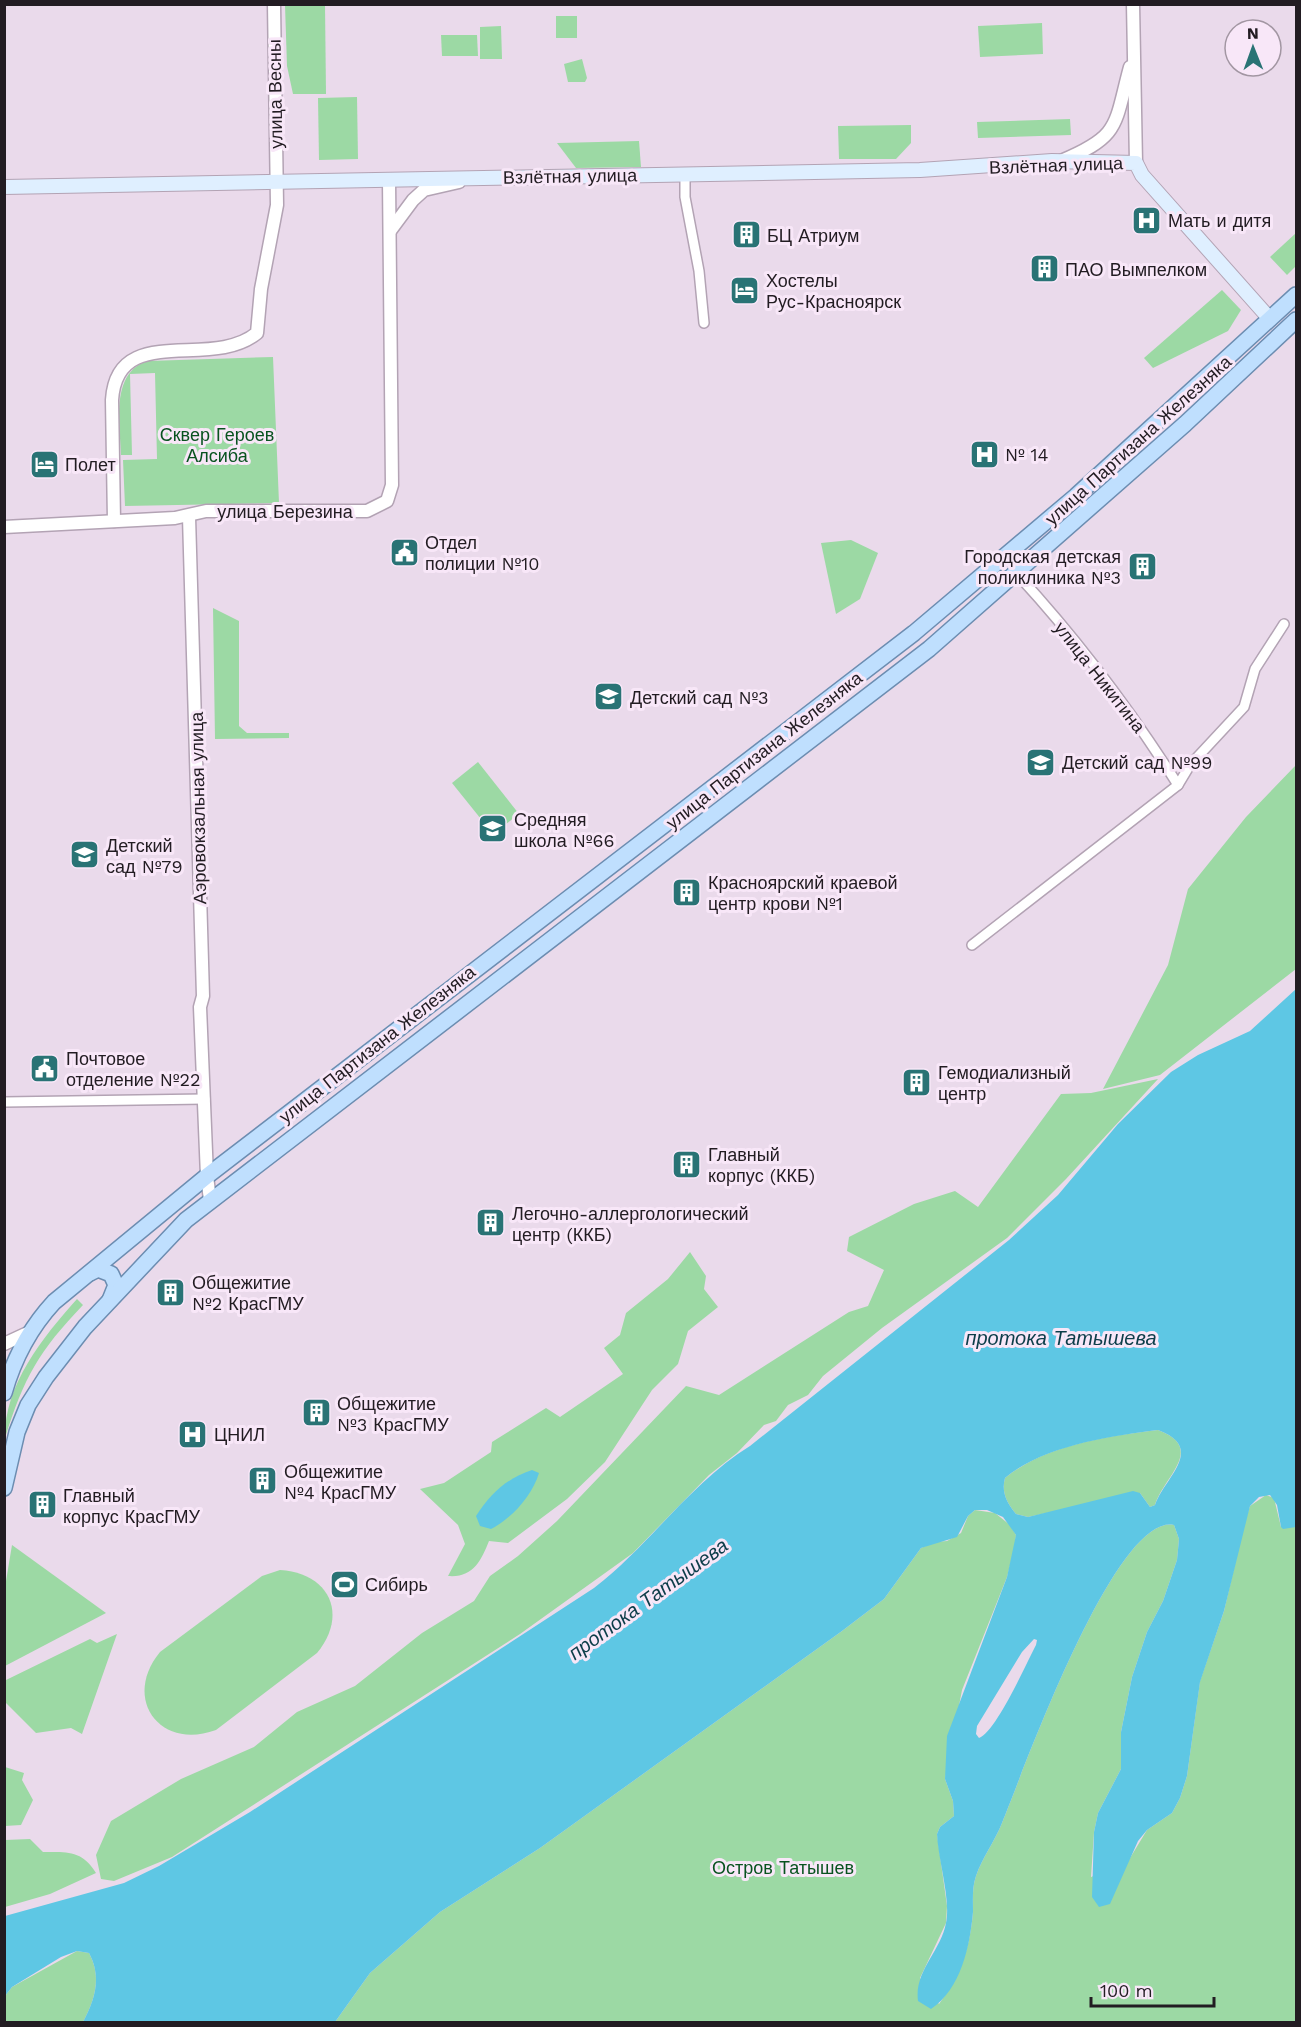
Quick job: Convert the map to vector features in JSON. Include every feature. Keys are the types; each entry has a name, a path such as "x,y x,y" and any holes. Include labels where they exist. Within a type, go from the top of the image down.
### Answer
{"main road":[{"name":"Взлётная улица","path":"4,188 920,170 1060,161 1136,163"},
{"path":"1136,163 1142,175 1197,240 1270,319 1292,324"},
{"name":"улица Партизана Железняка","path":"5,1385 18,1350 54,1302 207,1176 450,987 644,843 914,633 1076,496 1296,295"},
{"name":"улица Партизана Железняка","path":"4,1488 17,1432 28,1405 64,1352 186,1220 465,1004 573,925 929,649 1185,424 1292,324"},
{"path":"914,633 915,643 929,649"},
{"path":"869,668 881,670 885,683"},
{"path":"450,987 465,1004"},
{"path":"87,1275 98,1269 111,1274 116,1285 110,1303"}],"street":[{"name":"улица Весны","path":"274,4 277,183"},
{"path":"1133,4 1136,163"},
{"path":"1060,161 1090,149 1106,137 1113,127 1133,54"},
{"path":"685,174 685,197 699,271 704,323"},
{"path":"390,231 424,190 476,178"},
{"name":"улица Березина","path":"4,527 189,517 206,511 367,511 387,501 392,485 389,180"},
{"path":"114,520 113,384 127,363 150,352 226,349 257,333 261,290 278,205 277,183"},
{"name":"Аэровокзальная улица","path":"189,517 203,996 200,1007 207,1176"},
{"name":"улица Никитина","path":"1017,574 1154,746 1178,785"},
{"path":"972,945 1178,785 1190,765 1244,708 1255,669 1284,624"},
{"path":"4,1102 205,1099"},
{"path":"207,1176 210,1200"},
{"path":"4,1344 32,1330"}],"green space":[{"path":"285,5 325,5 326,94 293,94 287,66"},
{"path":"556,16 577,16 577,38 556,38"},
{"path":"1042,23 1043,54 980,57 978,26"},
{"path":"501,26 502,59 480,59 480,27"},
{"path":"441,35 477,35 478,56 442,56"},
{"path":"582,59 587,78 585,82 568,82 564,64"},
{"path":"357,97 358,159 319,160 318,98"},
{"path":"1070,119 1071,135 978,138 977,122"},
{"path":"911,125 911,143 896,159 839,159 838,126"},
{"path":"639,141 641,167 576,168 557,143"},
{"path":"1296,233 1296,266 1287,275 1270,257"},
{"path":"1222,290 1241,310 1228,331 1153,368 1144,358"},
{"name":"Сквер Героев Алсиба","path":"273,357 279,503 125,506 123,460 157,459 155,373 130,374 132,455 121,455 119,415 122,387 128,376 136,367 148,361"},
{"path":"851,540 878,553 860,599 836,614 821,543"},
{"path":"213,608 239,621 239,726 247,733 289,733 289,738 215,739"},
{"path":"478,762 519,814 493,834 452,783"},
{"path":"1296,765 1296,969 1160,1075 1103,1089 1168,965 1188,889 1246,817"},
{"path":"1158,1079 1066,1179 1007,1238 882,1328 823,1376 808,1395 788,1405 776,1421 764,1425 737,1453 709,1475 633,1553 520,1634 172,1857 114,1881 101,1879 96,1855 111,1821 181,1779 254,1747 297,1712 355,1686 422,1633 474,1601 490,1576 518,1556 557,1521 686,1386 719,1395 849,1312 868,1306 884,1270 847,1251 849,1237 914,1204 955,1191 978,1207 1061,1094 1091,1093"},
{"path":"690,1252 706,1276 704,1289 718,1307 688,1331 678,1364 652,1390 605,1462 567,1499 508,1543 489,1541 483,1555 470,1571 457,1576 448,1576 465,1544 458,1525 420,1489 444,1483 491,1452 492,1442 546,1408 560,1417 623,1374 604,1348 620,1335 626,1313 668,1279"},
{"path":"77,1299 83,1305 44,1351 26,1381 5,1438 6,1418 18,1381 51,1329"},
{"path":"1158,1430 1172,1437 1179,1445 1181,1454 1178,1464 1159,1494 1155,1505 1150,1507 1140,1493 1028,1517 1016,1514 1004,1493 1005,1478 1039,1457 1098,1439"},
{"name":"Остров Татышев","path":"1266,1495 1274,1498 1281,1527 1296,1527 1296,2022 335,2022 370,1973 440,1912 540,1848 842,1631 884,1599 921,1548 935,1542 947,1541 961,1533 968,1516 975,1510 995,1513 1010,1525 1016,1535 1007,1577 962,1690 945,1779 953,1801 954,1816 940,1827 937,1834 947,1906 946,1923 920,1978 939,2004 959,1971 967,1949 976,1876 999,1830 1073,1651 1099,1601 1125,1559 1150,1532 1174,1525 1179,1539 1177,1560 1163,1601 1147,1632 1132,1677 1121,1732 1121,1769 1098,1813 1094,1832 1091,1877 1127,1863 1147,1830 1172,1813 1187,1776 1200,1681 1224,1611 1245,1521 1250,1506"},
{"path":"12,1545 106,1613 5,1666 5,1587"},
{"path":"280,1570 297,1573 311,1579 322,1587 329,1598 332,1624 327,1638 317,1653 216,1730 196,1735 178,1733 163,1727 152,1716 146,1702 145,1687 149,1669 160,1652 262,1576"},
{"path":"117,1634 82,1734 71,1728 36,1733 6,1703 6,1680 90,1639 97,1643"},
{"path":"5,1767 24,1773 22,1780 33,1800 21,1825 5,1826"},
{"path":"30,1839 43,1852 79,1856 91,1865 96,1873 50,1894 5,1907 5,1840"},
{"path":"77,1951 89,1953 96,1979 94,1996 83,2022 5,2022 5,1996 12,1987"}],"water":[{"name":"протока Татышева","path":"1296,989 1296,1527 1283,1529 1281,1527 1277,1505 1270,1495 1259,1497 1250,1506 1224,1611 1200,1682 1187,1776 1180,1798 1172,1813 1147,1830 1138,1841 1110,1904 1099,1907 1092,1897 1094,1832 1098,1813 1121,1769 1121,1732 1132,1677 1147,1632 1163,1601 1177,1560 1179,1539 1174,1525 1150,1532 1125,1559 1099,1601 1073,1651 1002,1823 976,1876 969,1939 957,1978 950,1990 931,2009 918,2001 920,1980 939,1943 946,1923 946,1891 937,1834 940,1827 954,1816 953,1801 945,1779 947,1736 1007,1577 1016,1535 1003,1517 987,1510 975,1510 968,1516 957,1537 921,1548 884,1599 842,1631 540,1848 440,1912 370,1973 335,2022 83,2022 94,1997 96,1980 89,1953 77,1951 61,1957 12,1987 5,1996 5,1916 124,1883 159,1866 250,1812 594,1588 634,1553 689,1496 728,1461 750,1446 1009,1240 1058,1195 1118,1124 1171,1072 1198,1055 1250,1031","holes":["1158,1430 1172,1437 1179,1446 1181,1455 1155,1505 1150,1507 1140,1493 1133,1491 1028,1517 1016,1514 1004,1493 1005,1478 1021,1467 1057,1450 1099,1439","1034,1639 1037,1640 1036,1645 1002,1711 994,1724 979,1738 976,1734 977,1726 1022,1652"]},
{"path":"532,1470 539,1473 536,1482 520,1506 491,1529 480,1526 476,1516 487,1500 507,1482"}],"place":[{"name":"Мать и дитя","path":"1147,220"},
{"name":"БЦ Атриум","path":"746,235"},
{"name":"ПАО Вымпелком","path":"1044,269"},
{"name":"Хостелы Рус-Красноярск","path":"745,290"},
{"name":"№ 14","path":"984,454"},
{"name":"Полет","path":"44,464"},
{"name":"Отдел полиции №10","path":"404,552"},
{"name":"Городская детская поликлиника №3","path":"1142,566"},
{"name":"Детский сад №3","path":"609,697"},
{"name":"Детский сад №99","path":"1041,762"},
{"name":"Средняя школа №66","path":"493,829"},
{"name":"Детский сад №79","path":"85,855"},
{"name":"Красноярский краевой центр крови №1","path":"687,892"},
{"name":"Почтовое отделение №22","path":"45,1068"},
{"name":"Гемодиализный центр","path":"917,1082"},
{"name":"Главный корпус (ККБ)","path":"687,1164"},
{"name":"Легочно-аллергологический центр (ККБ)","path":"491,1223"},
{"name":"Общежитие №2 КрасГМУ","path":"171,1292"},
{"name":"Общежитие №3 КрасГМУ","path":"316,1413"},
{"name":"ЦНИЛ","path":"193,1434"},
{"name":"Общежитие №4 КрасГМУ","path":"263,1481"},
{"name":"Главный корпус КрасГМУ","path":"42,1505"},
{"name":"Сибирь","path":"344,1584"}]}
